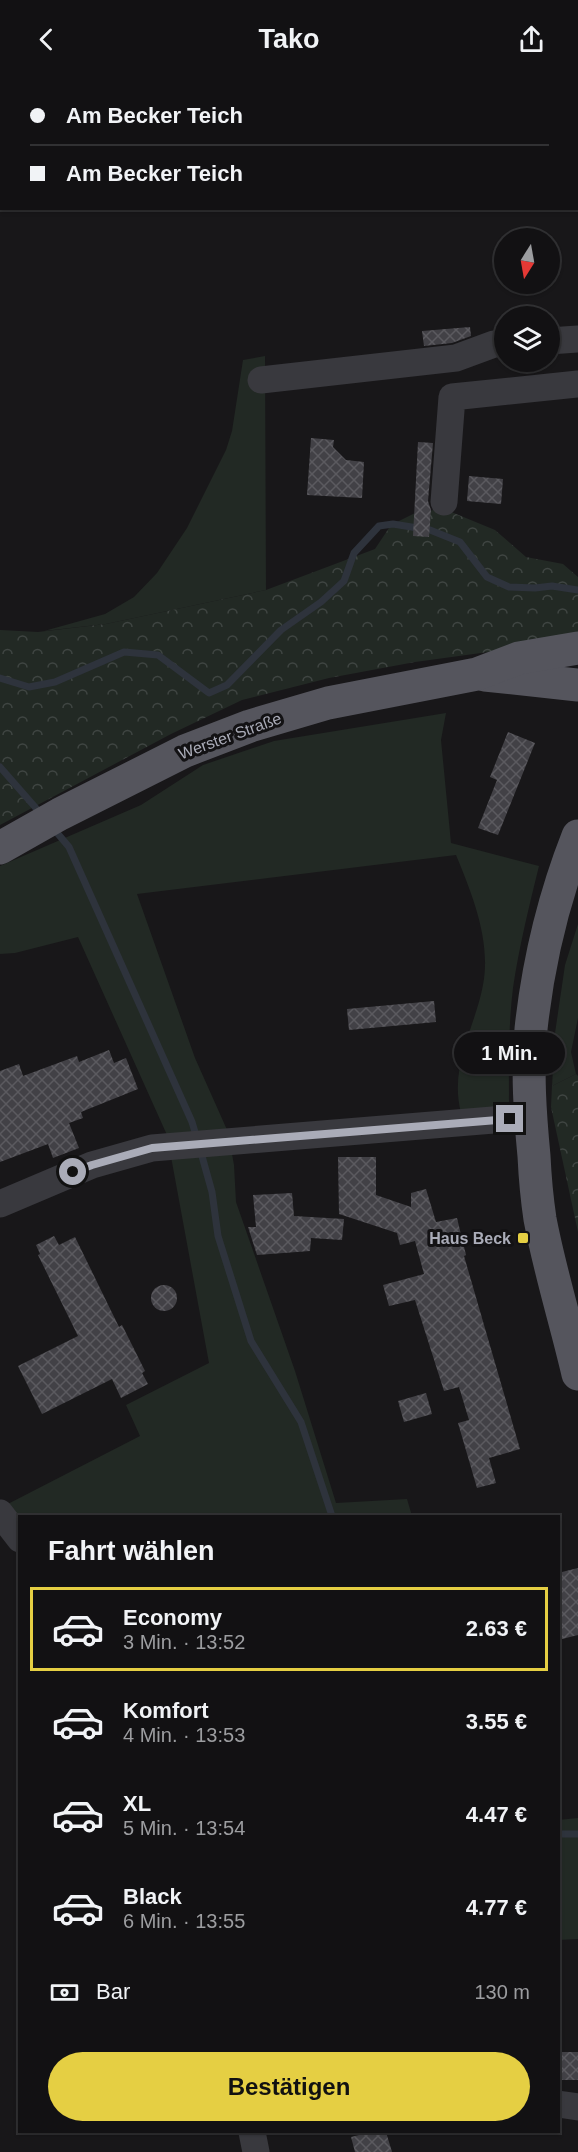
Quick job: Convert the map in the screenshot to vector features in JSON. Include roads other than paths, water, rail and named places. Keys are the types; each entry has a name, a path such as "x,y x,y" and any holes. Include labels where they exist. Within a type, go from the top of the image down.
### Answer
{"main road":[{"name":"Werster Straße","path":"12,841 185,751 250,726 327,703 477,674 519,658 578,648"},
{"name":"Werster Straße","path":"477,674 578,685"},
{"path":"578,836 558,899 541,965 531,1029 529,1072 530,1117 540,1218 578,1374"}],"street":[{"path":"560,340 578,339"},
{"path":"261,380 456,358 494,344"},
{"path":"444,502 452,397 578,384"},
{"path":"0,1204 92,1165 152,1148 530,1117"},
{"path":"0,1513 18,1536"},
{"path":"560,2104 578,2107"},
{"path":"252,2133 256,2152"}],"waterway":[{"path":"0,678 29,687 55,682 124,652 158,655 209,693 227,685 281,630 321,602 344,581 354,553 379,526 393,524 430,530 460,542 487,577 509,587 552,586 578,590"},
{"path":"0,767 42,815"},
{"path":"53,828 69,847 192,1122 197,1139"},
{"path":"200,1149 212,1192 218,1236 251,1341 301,1422 332,1515"},
{"path":"560,1834 578,1834"}],"place":[{"name":"Haus Beck","path":"523,1238"}]}
